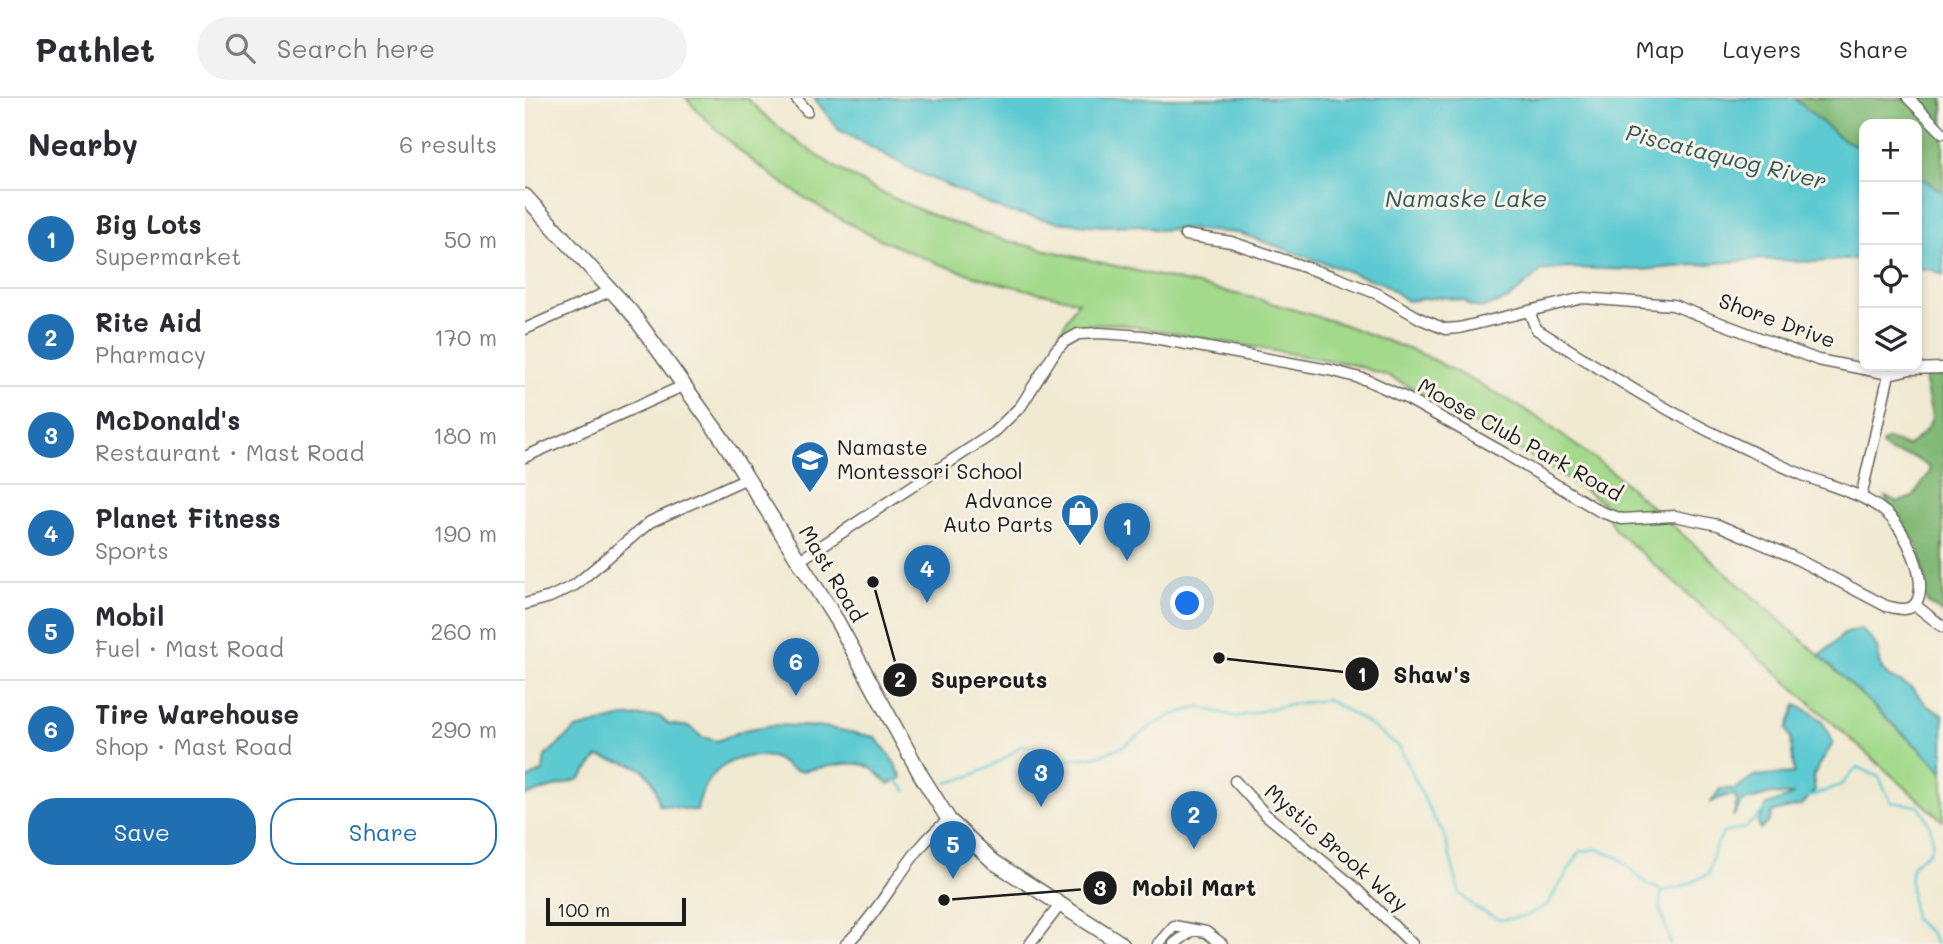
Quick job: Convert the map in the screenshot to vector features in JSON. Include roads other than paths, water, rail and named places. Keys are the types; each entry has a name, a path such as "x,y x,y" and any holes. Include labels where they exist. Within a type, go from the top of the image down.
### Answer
{"main road":[{"name":"Mast Road","path":"526,200 612,290 685,385 800,560 949,820 987,856 1122,944"}],"street":[{"path":"796,98 807,111"},
{"path":"1907,98 1943,133"},
{"path":"1185,235 1231,242 1338,278 1378,294 1428,323 1445,329 1529,311 1536,329 1682,417 1802,475 1861,497 1890,516 1908,543 1919,576 1915,605 1943,627"},
{"path":"525,329 612,290"},
{"name":"Shore Drive","path":"1529,311 1583,298 1672,304 1799,354 1889,374"},
{"name":"Moose Club Park Road","path":"800,560 992,434 1021,406 1056,350 1064,342 1078,334 1100,332 1143,336 1334,371 1367,380 1408,399 1481,440 1601,512 1622,519 1686,517 1718,525 1791,556 1886,606 1903,610 1915,605"},
{"path":"1861,497 1889,374 1910,369 1943,368"},
{"path":"525,457 685,385"},
{"path":"525,604 550,597 575,585 650,522 747,478"},
{"name":"Mystic Brook Way","path":"1235,781 1265,814 1352,885 1412,944"},
{"path":"846,944 872,916 931,835 949,820"},
{"path":"1030,944 1061,905"},
{"path":"1158,944 1174,926 1206,932 1221,944"},
{"path":"1174,944 1193,930"}],"water":[{"name":"Namaske Lake","path":"814,98 1794,98 1840,138 1859,147 1859,258 1815,262 1762,259 1642,270 1567,268 1541,271 1509,299 1482,308 1470,306 1465,301 1441,297 1407,301 1384,284 1239,233 1057,222 1005,211 915,171 839,130"},
{"path":"1922,178 1943,192 1943,275 1922,269"},
{"path":"1860,629 1872,639 1877,648 1882,670 1889,677 1911,687 1927,706 1943,714 1943,771 1820,656 1844,634"},
{"path":"1796,705 1819,720 1833,743 1813,776 1815,791 1802,805 1773,812 1768,823 1760,829 1758,822 1767,805 1794,795 1772,794 1742,802 1733,817 1737,802 1735,795 1711,802 1720,789 1735,789 1754,776 1794,773 1791,739 1787,729"},
{"path":"659,716 669,724 690,727 702,737 717,741 744,730 773,725 824,727 875,737 892,758 902,778 889,784 872,769 862,765 845,764 799,771 771,757 743,758 732,761 713,776 705,786 697,811 659,805 656,791 647,773 631,764 598,757 580,779 525,796 525,780 543,771 545,756 576,729 623,717"}],"waterway":[{"path":"947,783 987,769 1022,745 1042,748 1066,760 1099,756 1125,745 1153,725 1173,715 1199,707 1236,717 1291,704 1328,700 1366,722 1400,748 1433,817 1444,833 1460,894 1477,909 1501,920 1526,916 1547,905 1580,852 1597,849 1619,858 1648,885 1663,891 1679,888 1709,874 1715,848 1723,833 1745,828 1766,809"},
{"path":"1809,797 1841,785 1858,767 1879,777 1891,802 1919,806 1928,823 1932,842 1928,853 1912,868 1914,919 1930,933 1935,944"},
{"path":"896,780 907,791"},
{"path":"1663,891 1660,905 1670,944"}],"place":[{"name":"Namaste Montessori School","path":"810,494"},
{"name":"Advance Auto Parts","path":"1080,547"},
{"name":"Big Lots","path":"1127,561"},
{"name":"Supercuts","path":"873,582"},
{"name":"Planet Fitness","path":"927,603"},
{"name":"Shaw's","path":"1219,658"},
{"name":"Tire Warehouse","path":"796,696"},
{"name":"McDonald's","path":"1041,807"},
{"name":"Rite Aid","path":"1194,849"},
{"name":"Mobil","path":"953,879"},
{"name":"Mobil Mart","path":"944,900"}],"water label":[{"name":"Piscataquog River","path":"1726,157"}]}
